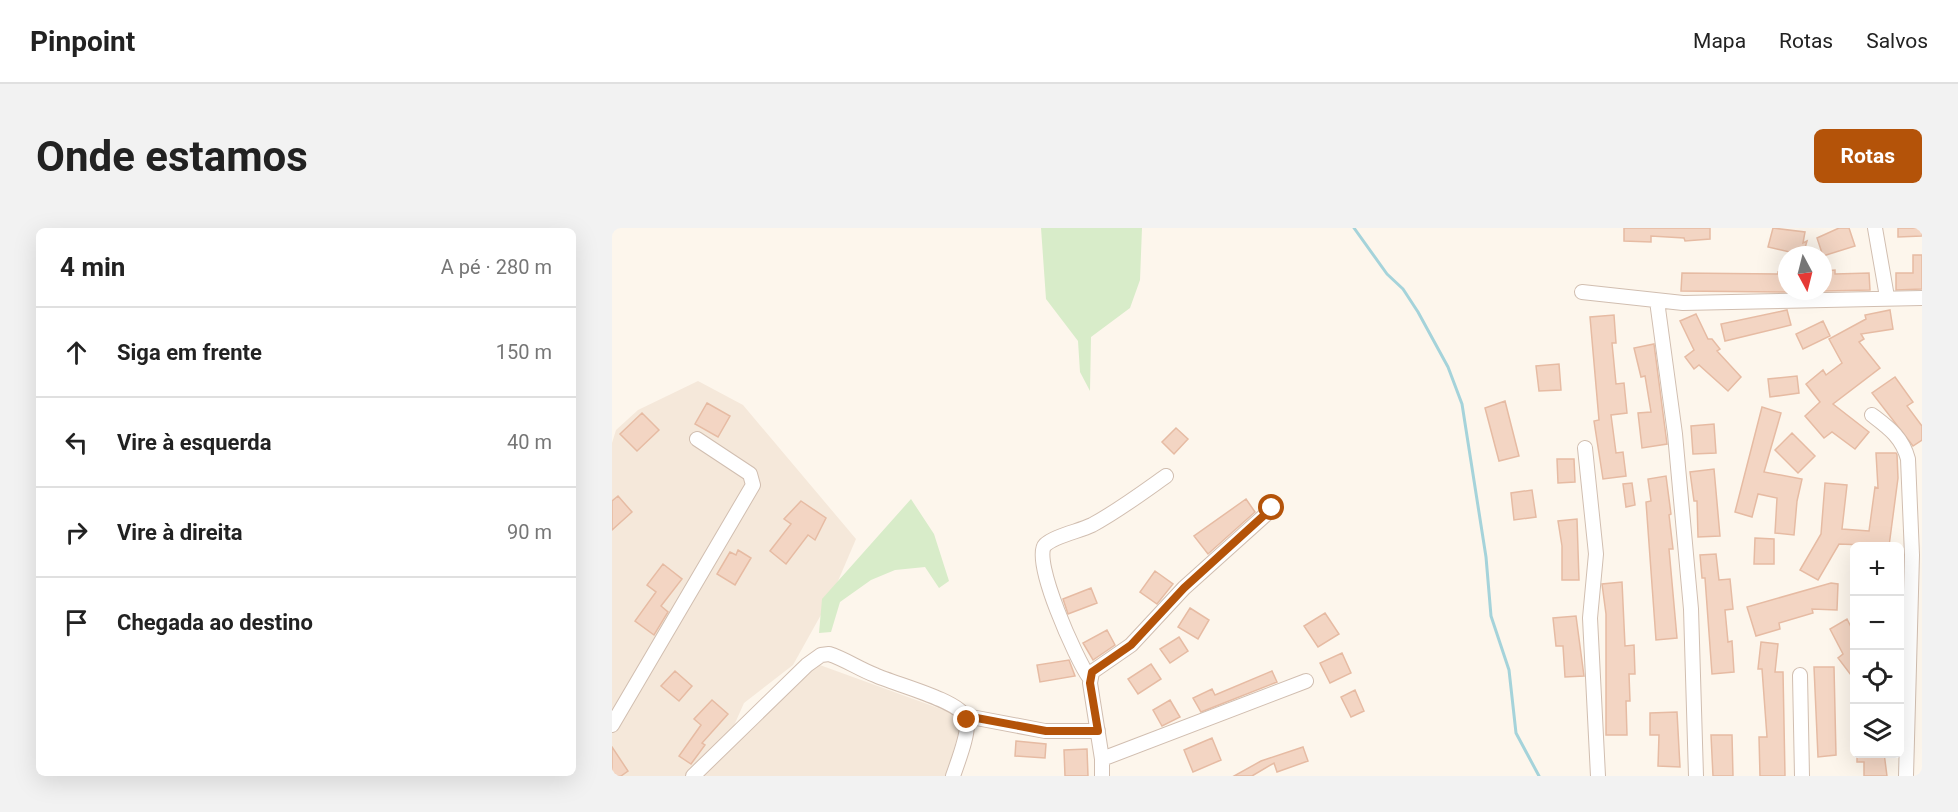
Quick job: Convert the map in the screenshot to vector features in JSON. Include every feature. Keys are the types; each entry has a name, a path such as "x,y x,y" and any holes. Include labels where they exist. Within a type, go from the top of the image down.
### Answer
{"street":[{"path":"1875,228 1887,297"},
{"path":"1582,292 1657,301 1715,303 1887,297 1922,298"},
{"path":"1657,301 1675,434 1691,609 1696,776"},
{"path":"1872,414 1895,432 1904,444 1908,459 1912,555 1906,776"},
{"path":"612,725 753,485 750,474 697,439"},
{"path":"1585,448 1596,554 1590,618 1598,776"},
{"path":"1102,776 1102,759 1089,677 1077,659 1043,570 1041,552 1046,544 1092,525 1166,476"},
{"path":"1089,677 1098,667 1131,645 1184,588 1272,508"},
{"path":"693,776 807,665 821,655 839,657 886,680 942,700 966,716 1046,731 1098,731"},
{"path":"1800,675 1802,776"},
{"path":"1102,759 1306,681"},
{"path":"953,776 967,728 966,716"}],"shaded area":[{"path":"698,381 743,405 856,539 832,595 793,665 744,703 728,739 756,704 806,660 963,717 946,776 612,776 612,443 616,430 638,410"}],"green space":[{"path":"1041,228 1142,228 1140,280 1130,308 1091,337 1090,391 1080,372 1078,341 1046,299"},
{"path":"911,499 934,534 949,581 939,588 925,567 895,570 871,580 840,602 831,632 819,633 822,599"}],"building":[{"path":"1624,228 1710,228 1710,239 1685,241 1684,238 1651,236 1651,242 1624,241"},
{"path":"1773,228 1805,232 1803,243 1807,241 1806,246 1778,246 1778,249 1768,247"},
{"path":"1839,228 1849,228 1855,246 1832,253 1832,246 1820,246 1817,238"},
{"path":"1898,228 1922,228 1922,236 1898,237"},
{"path":"1913,255 1922,255 1922,289 1896,290 1896,273 1913,273"},
{"path":"1832,270 1835,270 1835,274 1869,273 1870,290 1832,291"},
{"path":"1682,273 1778,274 1778,292 1681,291"},
{"path":"1787,310 1791,325 1725,341 1721,324"},
{"path":"1890,310 1893,329 1861,334 1864,339 1859,342 1880,368 1833,404 1869,432 1855,449 1832,432 1824,438 1805,416 1820,402 1806,384 1823,370 1826,375 1842,363 1829,339 1866,319 1865,315"},
{"path":"1696,314 1708,339 1712,339 1720,349 1717,351 1741,377 1728,391 1699,365 1694,369 1685,357 1694,350 1680,321"},
{"path":"1614,315 1616,343 1612,343 1616,384 1624,383 1627,413 1611,415 1616,453 1623,452 1626,476 1603,479 1594,421 1599,420 1590,317"},
{"path":"1823,321 1830,336 1803,349 1796,334"},
{"path":"1654,344 1667,444 1642,448 1638,413 1651,412 1645,376 1641,377 1634,348"},
{"path":"1559,364 1561,390 1539,391 1536,366"},
{"path":"1797,376 1799,393 1770,397 1768,379"},
{"path":"1895,377 1913,402 1907,406 1922,426 1922,440 1913,446 1872,393"},
{"path":"1505,401 1519,456 1499,461 1485,408"},
{"path":"707,403 730,416 718,437 695,424"},
{"path":"1762,407 1781,413 1764,472 1802,479 1797,501 1794,535 1775,533 1777,498 1758,494 1752,517 1735,512"},
{"path":"642,413 659,430 637,451 620,434"},
{"path":"1714,424 1716,453 1693,454 1691,426"},
{"path":"1176,428 1188,439 1174,454 1162,442"},
{"path":"1792,433 1815,456 1798,473 1775,450"},
{"path":"1876,453 1896,453 1898,478 1890,542 1839,544 1818,580 1800,570 1821,534 1825,483 1847,485 1842,529 1869,531 1875,487 1878,488"},
{"path":"1557,459 1574,459 1575,482 1558,483"},
{"path":"1714,469 1720,536 1698,537 1697,501 1694,501 1690,472"},
{"path":"1666,476 1671,514 1669,515 1673,549 1669,549 1677,638 1656,640 1646,502 1651,501 1648,479"},
{"path":"1632,483 1635,505 1626,507 1623,484"},
{"path":"1532,490 1536,517 1514,520 1511,493"},
{"path":"618,496 632,512 612,530 612,501"},
{"path":"1246,499 1255,512 1208,554 1194,536"},
{"path":"801,501 826,518 815,540 808,535 786,564 770,551 791,524 784,519"},
{"path":"1577,519 1579,580 1562,580 1562,546 1558,521"},
{"path":"1755,538 1774,539 1774,564 1754,564"},
{"path":"738,550 751,558 735,585 717,574 730,552 736,555"},
{"path":"1716,554 1719,580 1730,579 1733,609 1725,610 1728,642 1732,641 1734,672 1712,674 1705,578 1702,578 1700,555"},
{"path":"663,564 682,579 661,606 668,612 654,635 635,621 656,592 647,585"},
{"path":"1155,571 1173,584 1157,604 1140,592"},
{"path":"1622,582 1625,646 1634,645 1635,674 1629,674 1630,701 1626,701 1627,735 1606,735 1606,614 1602,584"},
{"path":"1831,583 1838,584 1837,610 1812,609 1813,613 1779,623 1780,629 1756,636 1747,607"},
{"path":"1091,588 1097,603 1068,614 1063,599"},
{"path":"1190,608 1209,620 1198,639 1178,627"},
{"path":"1325,613 1339,634 1318,647 1304,626"},
{"path":"1576,616 1584,676 1565,677 1563,646 1556,646 1553,618"},
{"path":"1847,619 1850,625 1850,674 1838,658 1843,654 1830,629"},
{"path":"1107,630 1115,645 1093,660 1083,643"},
{"path":"1179,637 1188,651 1170,663 1160,649"},
{"path":"1761,642 1778,644 1775,672 1783,672 1785,776 1760,776 1759,737 1767,737 1762,669 1758,669"},
{"path":"1342,653 1351,673 1330,683 1320,663"},
{"path":"1069,660 1075,676 1040,682 1037,665"},
{"path":"1151,664 1161,679 1138,694 1128,679"},
{"path":"1814,667 1834,667 1836,755 1818,757"},
{"path":"675,671 692,686 679,701 661,686"},
{"path":"1272,671 1277,682 1201,712 1193,698 1212,689 1215,695"},
{"path":"1355,690 1364,711 1351,717 1341,697"},
{"path":"712,700 728,714 702,743 705,745 691,764 679,756 701,725 694,719"},
{"path":"1170,700 1180,717 1162,726 1153,710"},
{"path":"1677,712 1680,767 1658,766 1659,735 1650,735 1650,713"},
{"path":"1711,735 1732,735 1733,776 1713,776"},
{"path":"1212,738 1221,760 1193,772 1184,750"},
{"path":"1016,741 1046,744 1045,758 1015,756"},
{"path":"612,747 628,771 621,776 612,776"},
{"path":"1303,747 1308,761 1277,772 1274,763 1252,776 1234,776 1261,761"},
{"path":"1087,749 1088,776 1065,776 1064,750"},
{"path":"1857,758 1885,758 1887,776 1864,776 1864,762 1857,762"}],"waterway":[{"path":"1354,228 1387,274 1403,289 1418,312 1448,367 1462,404 1486,557 1491,616 1509,670 1516,733 1539,776"}],"route":[{"path":"967,720 966,716 1046,731 1098,731 1089,677 1092,672 1131,645 1225,548 1272,508"}]}
